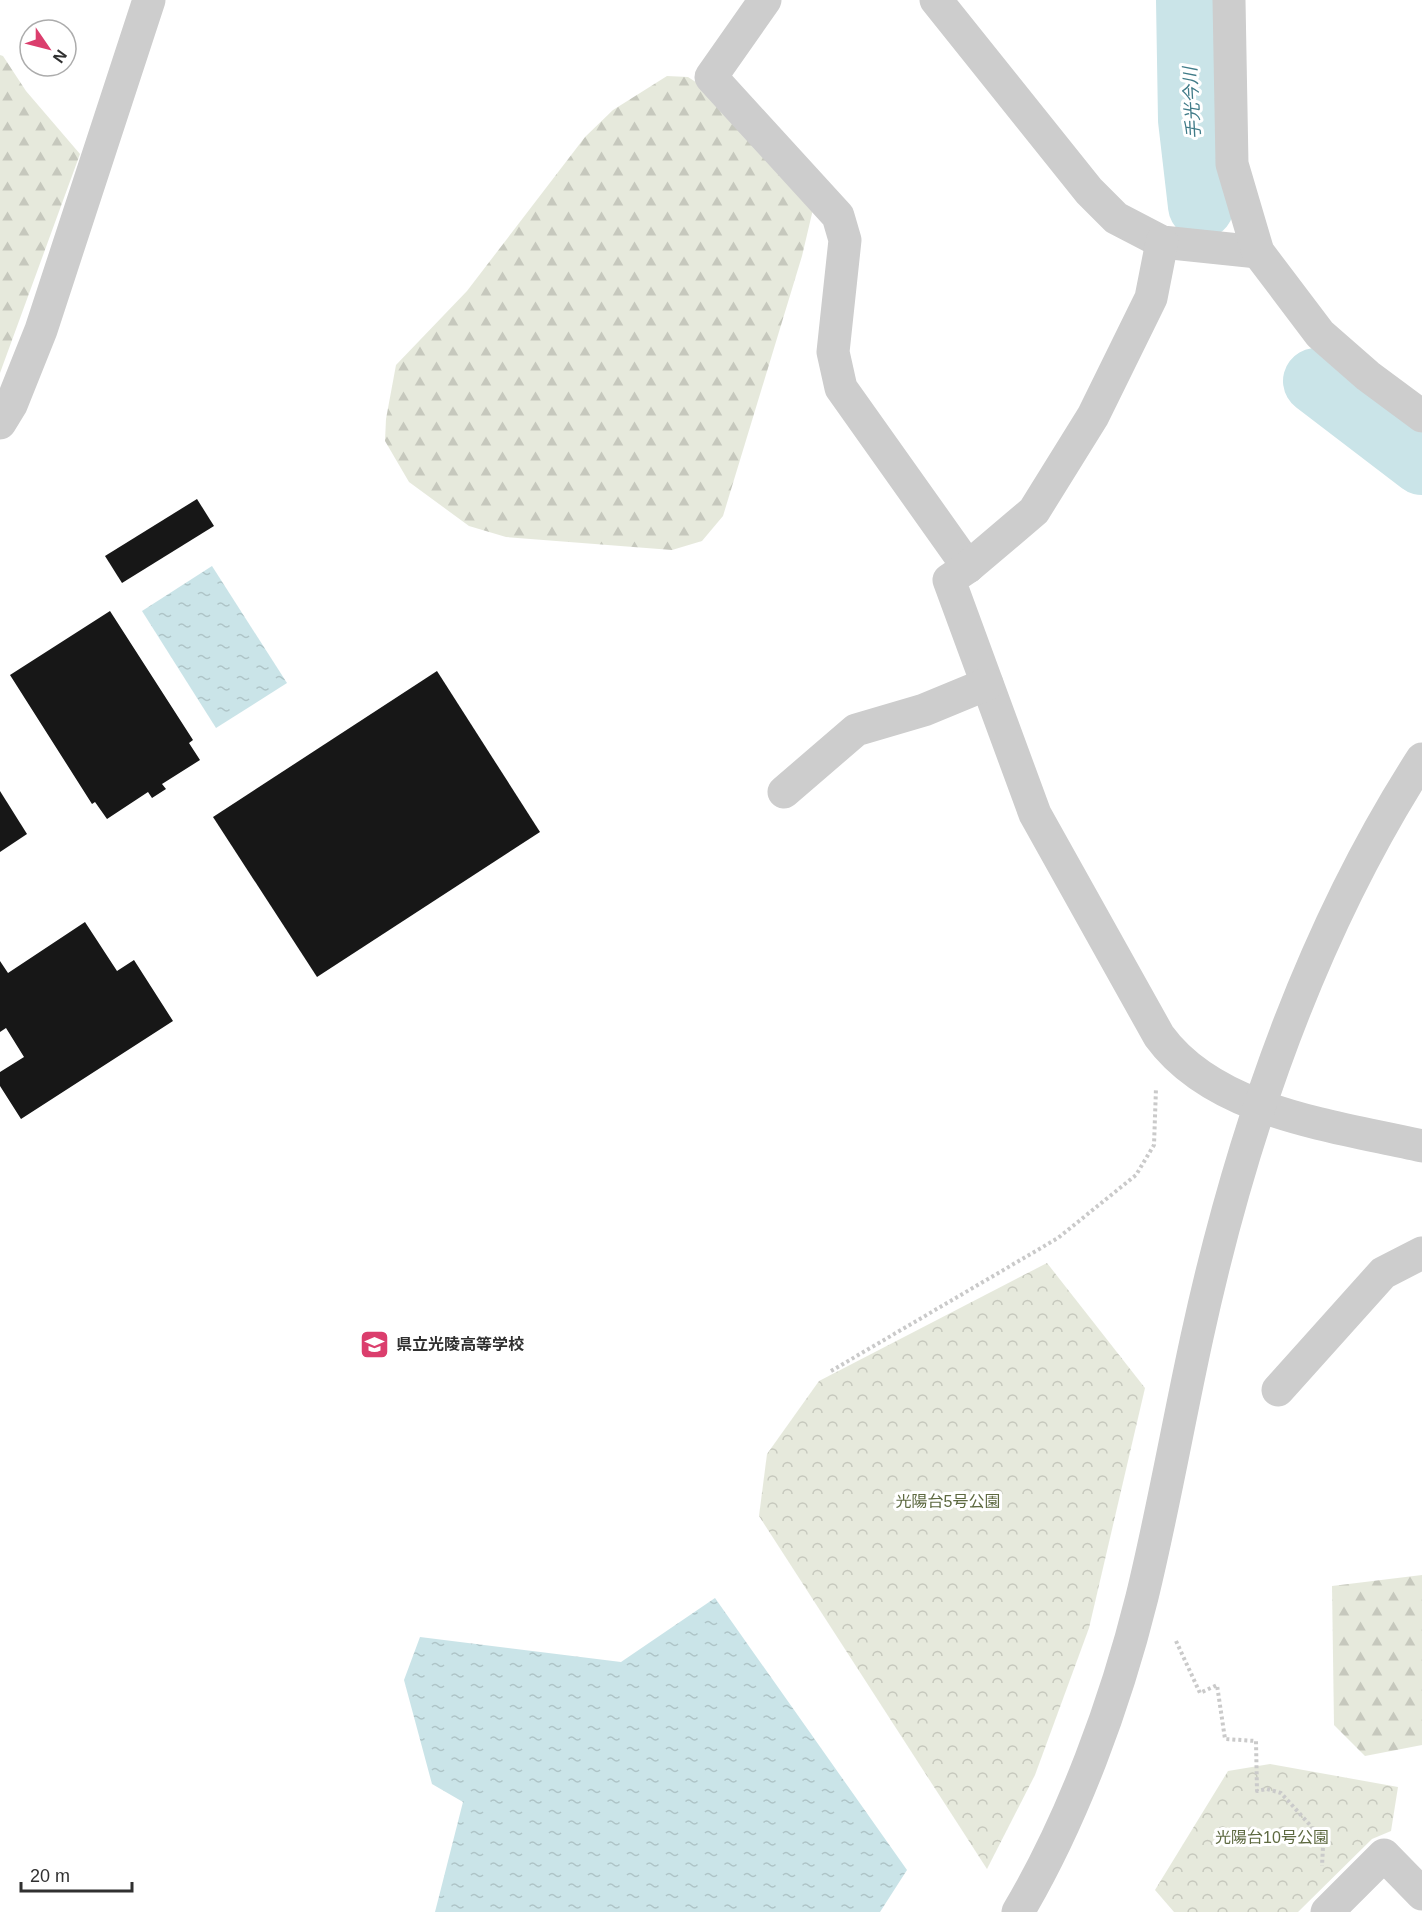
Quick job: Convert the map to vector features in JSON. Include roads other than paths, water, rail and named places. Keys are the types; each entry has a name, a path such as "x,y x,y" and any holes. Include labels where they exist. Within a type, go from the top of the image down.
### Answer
{"street":[{"path":"0,423 11,405 41,330 149,0"},
{"path":"765,0 711,77 838,216 845,240 832,352 841,388 968,567"},
{"path":"936,0 1089,191 1116,218 1162,242 1258,252"},
{"path":"1229,0 1232,164 1258,252 1320,333 1368,376 1422,416"},
{"path":"1162,242 1151,298 1094,416 1034,511 968,567 949,580 1035,814 1159,1036 1173,1055 1222,1088 1258,1107 1422,1146"},
{"path":"784,792 856,730 924,710 987,684"},
{"path":"1018,1912 1035,1883 1083,1776 1132,1633 1159,1521 1197,1335 1258,1107 1297,1000 1347,893 1422,759"},
{"path":"1278,1390 1383,1273 1422,1253"},
{"path":"1336,1903 1384,1855 1422,1894"}],"water":[{"path":"212,566 287,683 216,728 142,611"},
{"path":"715,1598 907,1870 880,1912 435,1912 463,1802 432,1784 404,1680 420,1637 621,1662"}],"waterway":[{"name":"手光今川","path":"1189,0 1191,120 1201,206"},
{"name":"手光今川","path":"1316,381 1422,462"}],"place":[{"name":"県立光陵高等学校","path":"375,1344"}],"park label":[{"name":"光陽台5号公園","path":"948,1501"},
{"name":"光陽台10号公園","path":"1272,1837"}]}
